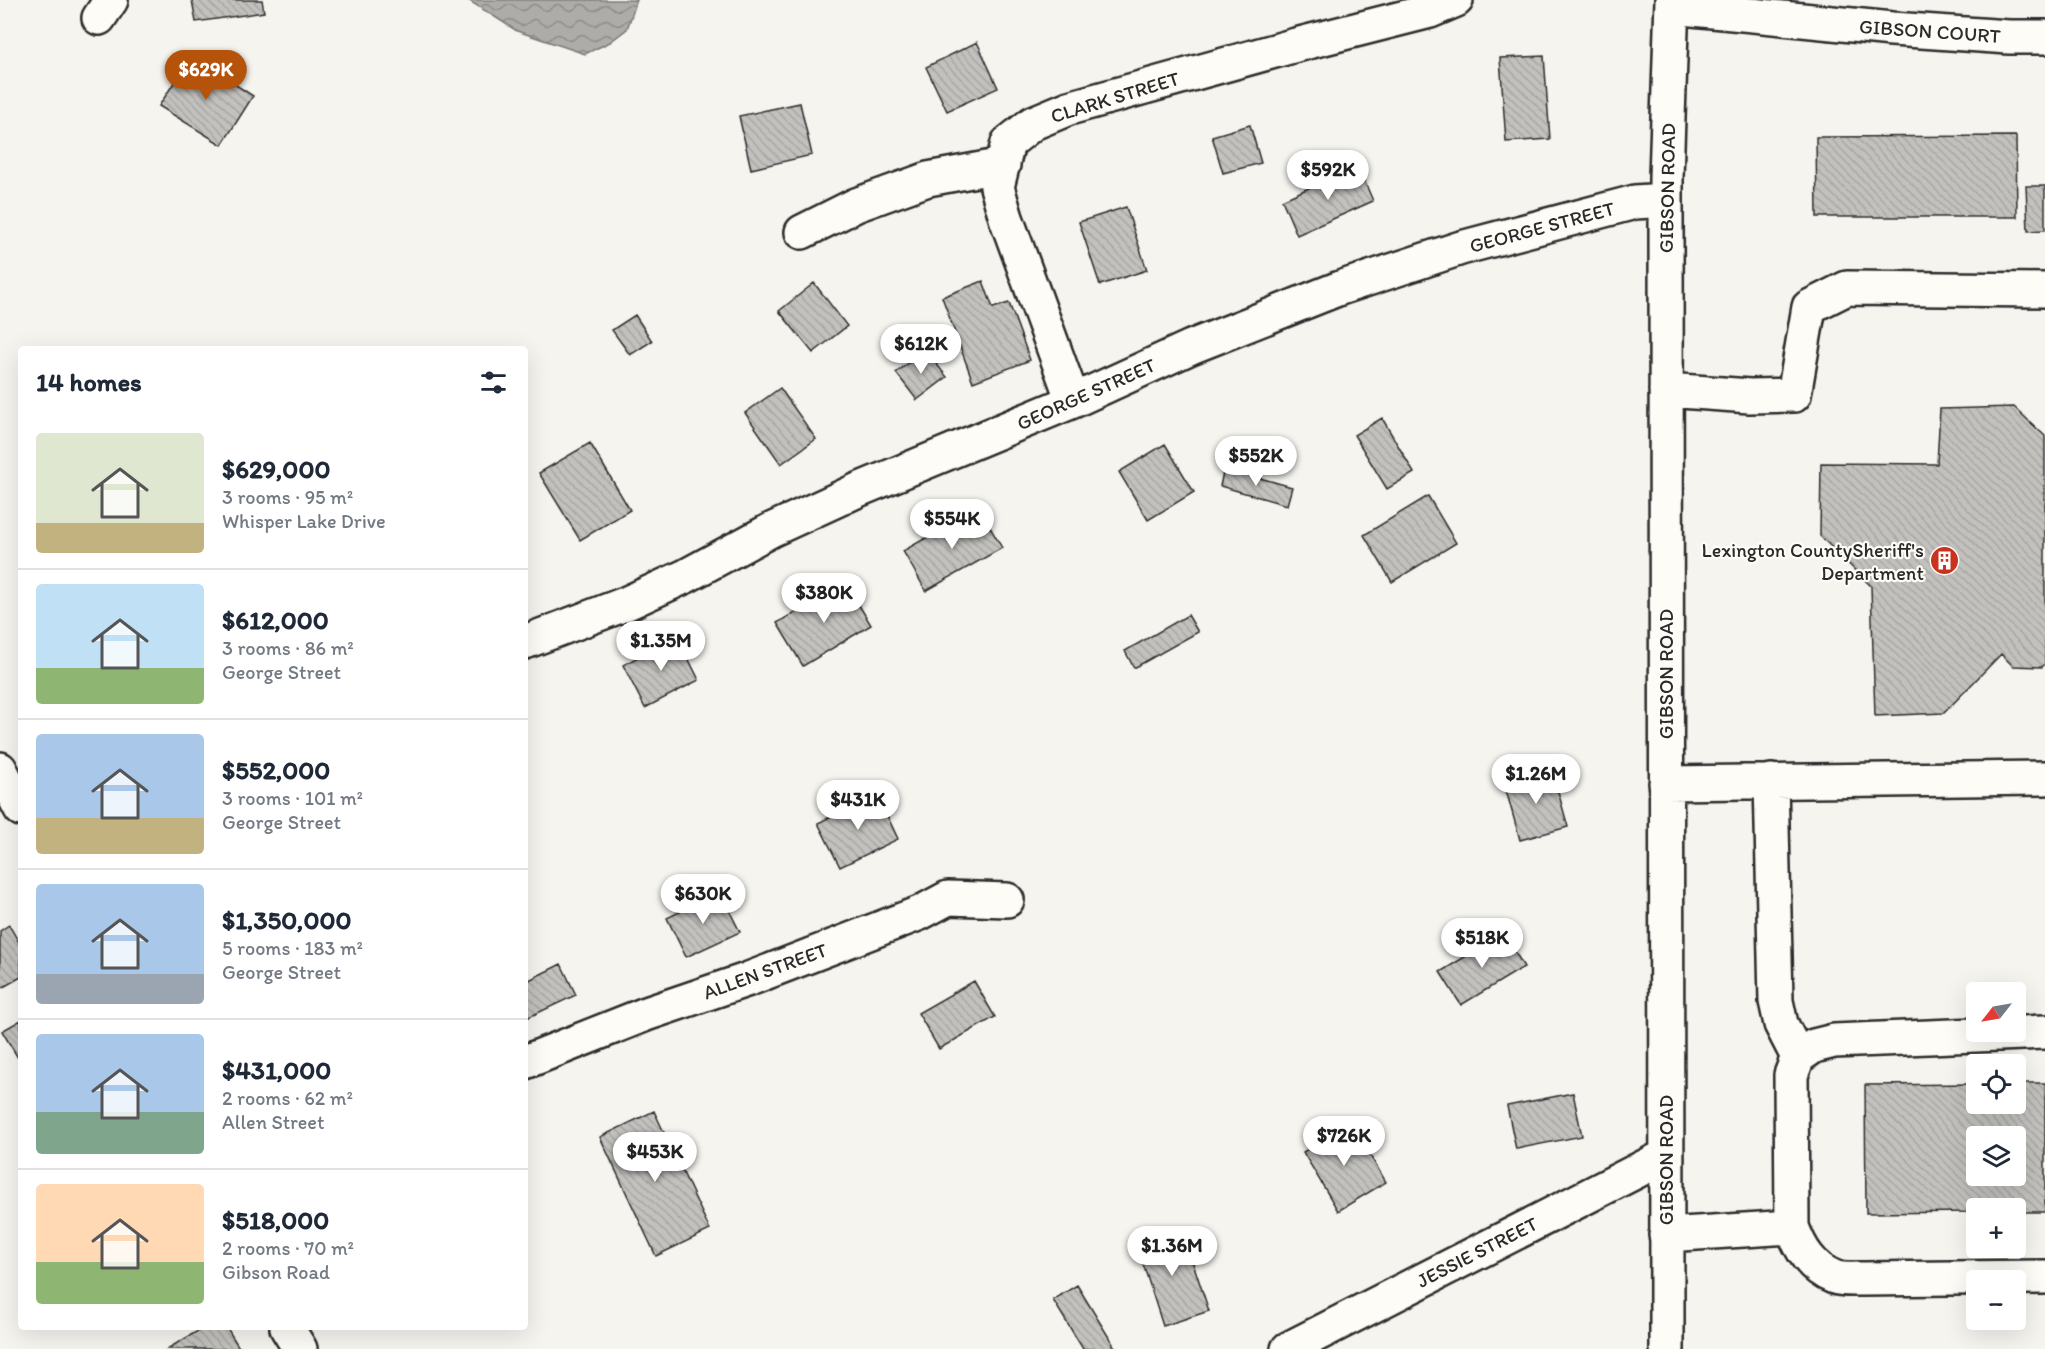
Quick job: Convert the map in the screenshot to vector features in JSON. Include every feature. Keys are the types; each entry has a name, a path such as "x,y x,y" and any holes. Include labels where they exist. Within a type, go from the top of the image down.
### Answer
{"street":[{"name":"CLARK STREET","path":"1073,401 1006,218 997,187 1008,143 1033,123 1069,108 1430,10 1456,0"},
{"name":"GIBSON COURT","path":"1672,4 1892,29 2009,37 2045,37"},
{"name":"GIBSON ROAD","path":"1667,1349 1666,200 1672,4"},
{"path":"802,232 856,205 928,178 1003,165"},
{"name":"GEORGE STREET","path":"528,641 625,604 686,576 790,521 858,490 1073,401 1191,347 1340,288 1461,248 1635,202 1666,200"},
{"path":"1666,390 1750,396 1794,394 1809,307 1847,288 2045,290"},
{"path":"1666,783 2045,778"},
{"path":"1771,782 1776,1000 1781,1024 1798,1057"},
{"name":"ALLEN STREET","path":"528,1061 646,1014 771,971 920,913 948,898 1007,900"},
{"path":"2045,1032 1834,1041 1814,1046 1798,1057 1791,1075 1792,1227 1800,1249 1812,1263 1835,1277 1863,1279 2045,1277"},
{"name":"JESSIE STREET","path":"1288,1349 1666,1156"},
{"path":"1666,1235 1792,1227"},
{"path":"288,1330 300,1349"}],"water":[{"path":"468,0 637,0 627,29 610,42 585,54 517,31"}],"building":[{"path":"192,0 262,0 264,12 196,22"},
{"path":"977,42 998,88 947,111 926,67"},
{"path":"191,56 253,96 222,145 159,106"},
{"path":"1544,56 1550,139 1506,142 1500,58"},
{"path":"800,103 812,155 751,169 739,116"},
{"path":"1250,125 1261,163 1223,173 1212,136"},
{"path":"2016,136 2017,217 1817,217 1816,137"},
{"path":"1358,166 1373,201 1297,235 1282,200"},
{"path":"2026,186 2045,186 2045,230 2028,231"},
{"path":"1126,207 1147,270 1100,285 1079,222"},
{"path":"983,281 993,308 1009,303 1030,360 973,382 942,297"},
{"path":"814,283 847,326 813,353 779,311"},
{"path":"635,315 652,341 630,355 612,330"},
{"path":"925,350 947,377 917,400 896,373"},
{"path":"780,388 816,439 781,464 745,413"},
{"name":"Lexington CountySheriff's Department","path":"2014,407 2045,436 2045,664 2042,667 2013,666 2001,654 1944,713 1875,716 1871,586 1820,536 1821,463 1937,464 1940,409"},
{"path":"1382,418 1414,473 1387,489 1354,435"},
{"path":"590,443 630,510 580,540 539,473"},
{"path":"1165,444 1194,492 1148,520 1119,472"},
{"path":"1224,468 1292,487 1287,505 1220,486"},
{"path":"1428,496 1456,543 1392,582 1364,535"},
{"path":"979,508 1002,548 926,591 903,551"},
{"path":"845,582 871,625 803,666 777,623"},
{"path":"1188,615 1198,632 1134,668 1125,651"},
{"path":"677,636 699,680 645,708 623,665"},
{"path":"1552,770 1568,827 1520,840 1504,783"},
{"path":"877,794 898,839 840,867 818,823"},
{"path":"720,892 740,932 686,957 667,918"},
{"path":"9,925 18,941 18,979 0,989 0,931"},
{"path":"1504,933 1524,967 1461,1005 1440,972"},
{"path":"561,964 576,995 528,1018 528,980"},
{"path":"974,981 995,1017 939,1049 918,1013"},
{"path":"18,1022 18,1058 2,1031"},
{"path":"2026,1083 2045,1083 2045,1212 2026,1212 2026,1198 1966,1198 1966,1212 1866,1213 1865,1085 1966,1084 1966,1114 2026,1114"},
{"path":"1573,1093 1582,1136 1516,1149 1507,1106"},
{"path":"654,1111 710,1230 656,1256 600,1137"},
{"path":"1351,1124 1386,1182 1338,1211 1303,1152"},
{"path":"1181,1227 1209,1311 1163,1326 1136,1242"},
{"path":"1077,1285 1116,1349 1083,1349 1053,1300"},
{"path":"200,1330 228,1330 240,1349 167,1349"}],"place":[{"name":"Lexington CountySheriff's Department","path":"1945,561"}]}
